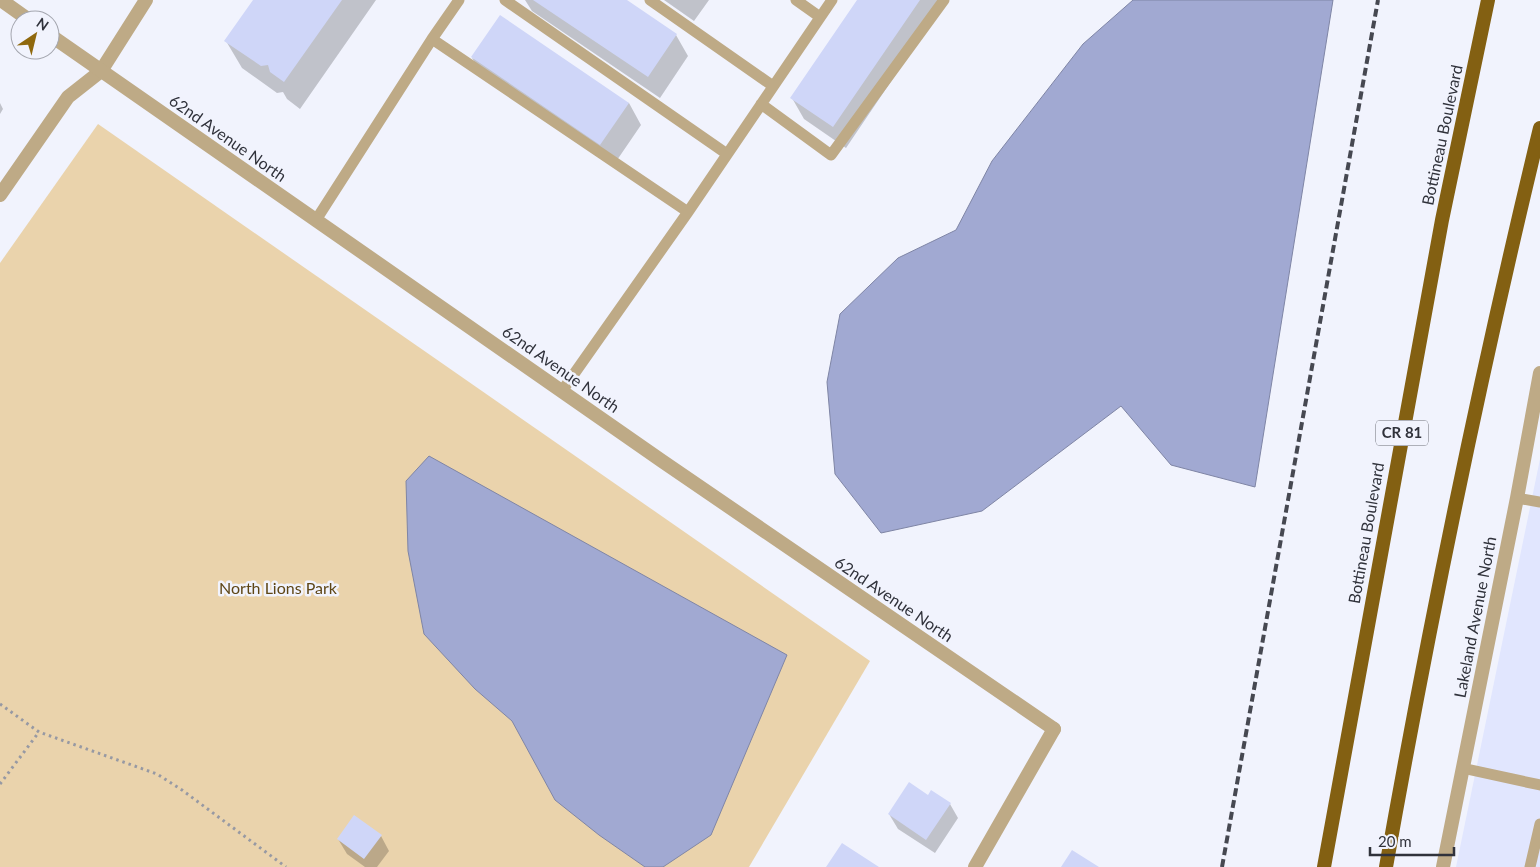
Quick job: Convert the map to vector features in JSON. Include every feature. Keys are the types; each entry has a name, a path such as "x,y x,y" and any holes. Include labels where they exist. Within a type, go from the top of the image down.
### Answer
{"highway":[{"name":"Bottineau Boulevard","path":"1324,867 1440,230 1488,0"},
{"path":"1386,867 1414,709 1478,401 1540,128"}],"street":[{"path":"1,0 15,10"},
{"path":"0,195 68,97 101,71 146,0"},
{"name":"62nd Avenue North","path":"60,42 562,391 1054,729 975,867"},
{"name":"Lakeland Avenue North","path":"1443,867 1517,498 1540,373"}],"lane":[{"path":"316,220 459,0"},
{"path":"505,0 727,154"},
{"path":"650,0 773,86"},
{"path":"796,0 820,17"},
{"path":"562,391 688,212 832,0"},
{"path":"761,104 831,155 944,0"},
{"path":"432,39 688,212"},
{"path":"1517,498 1540,502"},
{"path":"1462,768 1540,785"},
{"path":"1530,867 1540,824"}],"path":[{"path":"0,704 39,732 157,774 182,790 286,867"},
{"path":"0,784 39,732"}],"shaded area":[{"path":"1540,459 1540,867 1456,867"}],"green space":[{"name":"North Lions Park","path":"98,124 870,661 749,867 0,867 0,263"}],"water":[{"path":"1133,0 1333,0 1255,487 1171,465 1121,406 982,511 881,533 835,474 827,382 840,314 898,258 956,230 992,161 1083,44"},
{"path":"429,456 787,655 711,835 663,867 645,867 599,835 555,800 512,721 475,689 424,634 408,551 406,481"}],"building":[{"path":"253,0 342,0 284,82 270,72 268,65 261,66 224,41"},
{"path":"533,0 627,0 677,34 648,77"},
{"path":"857,0 920,0 833,127 790,98"},
{"path":"500,15 629,103 600,145 471,57"},
{"path":"909,782 928,795 931,790 951,803 926,840 888,814"},
{"path":"354,815 382,835 364,859 337,839"},
{"path":"842,843 879,867 826,867"},
{"path":"1072,850 1099,867 1061,867"}],"railway":[{"path":"1222,867 1378,0"}]}
